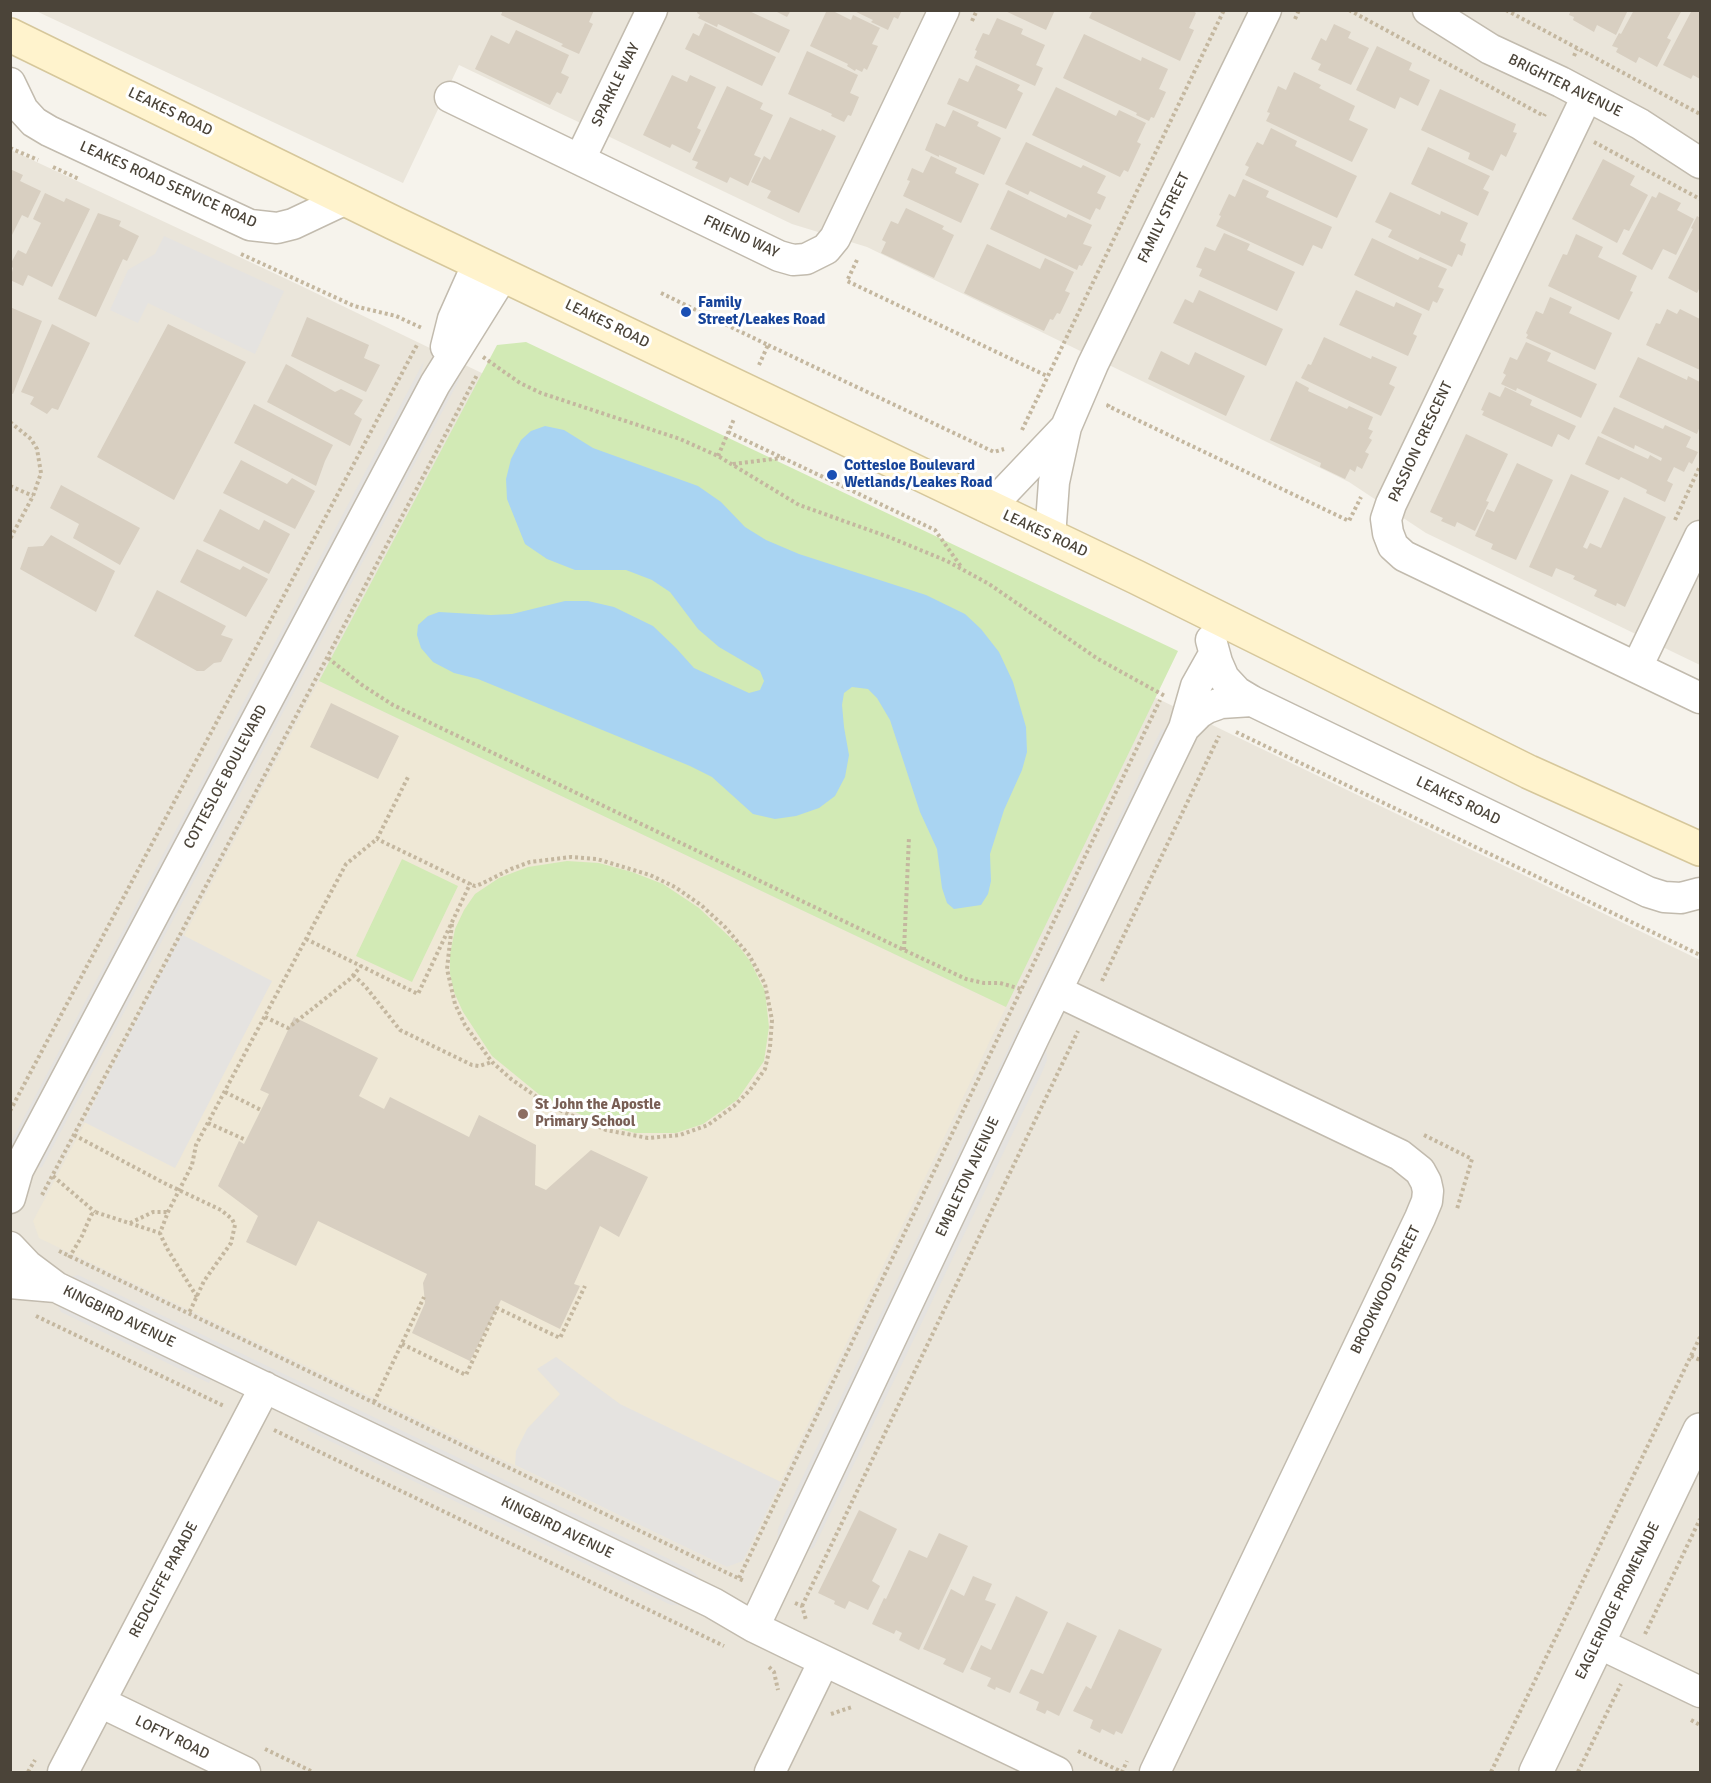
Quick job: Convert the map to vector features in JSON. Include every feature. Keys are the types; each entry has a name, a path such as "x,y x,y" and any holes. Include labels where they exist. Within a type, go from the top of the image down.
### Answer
{"main road":[{"name":"LEAKES ROAD","path":"10,35 491,269 1204,610 1529,772 1701,849"}],"street":[{"name":"SPARKLE WAY","path":"580,159 652,10"},
{"name":"FRIEND WAY","path":"450,97 779,256 793,260 806,259 816,256 834,238 944,10"},
{"name":"FAMILY STREET","path":"1050,537 1054,482 1066,427 1094,363 1266,10"},
{"name":"BRIGHTER AVENUE","path":"1428,10 1490,49 1640,124 1701,163"},
{"name":"LEAKES ROAD SERVICE ROAD","path":"10,83 23,110 34,122 49,131 250,225 277,228 293,224 346,199"},
{"name":"PASSION CRESCENT","path":"1587,96 1391,504 1386,519 1388,532 1393,546 1404,556 1701,698"},
{"name":"COTTESLOE BOULEVARD","path":"19,1187 435,384 444,339 453,319 491,269"},
{"name":"FAMILY STREET","path":"989,508 1066,427"},
{"path":"1637,668 1701,536"},
{"name":"LEAKES ROAD","path":"1204,610 1214,654 1224,678 1237,692 1252,701 1648,892 1664,897 1681,898 1701,893"},
{"name":"EMBLETON AVENUE","path":"754,1627 1057,991 1192,714 1196,686 1214,654"},
{"path":"1192,714 1221,703 1252,701"},
{"name":"BROOKWOOD STREET","path":"1057,991 1400,1155 1420,1171 1428,1191 1427,1201 1420,1218 1155,1773"},
{"name":"KINGBIRD AVENUE","path":"10,1247 28,1266 56,1287 713,1603 754,1627 1057,1773"},
{"name":"KINGBIRD AVENUE","path":"10,1283 56,1287"},
{"name":"REDCLIFFE PARADE","path":"63,1773 265,1387"},
{"name":"EAGLERIDGE PROMENADE","path":"1536,1773 1701,1431"},
{"path":"1598,1643 1701,1692"},
{"path":"770,1773 824,1661"},
{"name":"LOFTY ROAD","path":"100,1702 245,1773"}],"path":[{"path":"967,32 977,10"},
{"path":"1020,435 1224,10"},
{"path":"1506,10 1701,114"},
{"path":"1544,116 1701,199"},
{"path":"860,252 847,280 1047,376"},
{"path":"265,265 354,306 396,316 486,358 520,383 541,393 680,439 732,465 799,505 889,537 964,570 989,584 1098,659 1192,714 1701,955"},
{"path":"10,1111 444,339"},
{"path":"768,345 994,452 1005,448"},
{"path":"19,1187 53,1176 486,358"},
{"path":"1112,396 1108,406 1349,521 1363,493"},
{"path":"10,422 31,439 37,449 41,473 33,496 10,539"},
{"path":"728,432 935,530 964,570"},
{"path":"732,465 783,458"},
{"path":"10,486 33,496"},
{"path":"328,658 362,686 393,705 904,950 966,979 984,983 1000,983 1021,989"},
{"path":"802,1606 1102,980 1192,714"},
{"path":"739,1578 1021,989 1192,714"},
{"path":"197,1297 160,1233 168,1212 192,1165 196,1145 346,864 378,839 409,774"},
{"path":"904,950 909,837"},
{"path":"378,839 475,886 530,862 571,857 597,859 650,875 675,887 701,905 725,927 749,955 765,984 772,1020 771,1047 765,1069 750,1090 734,1106 708,1125 680,1135 648,1138 606,1130 550,1106 531,1095 492,1062 465,1025 452,995 447,969 452,924"},
{"path":"306,939 418,994 470,884"},
{"path":"265,1017 288,1028 361,966"},
{"path":"353,975 365,986 400,1030 472,1065 479,1066 492,1062"},
{"path":"1102,980 1113,985"},
{"path":"225,1092 261,1110"},
{"path":"208,1123 246,1140"},
{"path":"1420,1133 1472,1159 1455,1214"},
{"path":"74,1135 221,1210 232,1219 235,1225 231,1243 204,1281 189,1313"},
{"path":"53,1176 95,1212 160,1233"},
{"path":"40,1318 91,1215 95,1212"},
{"path":"130,1223 153,1212 168,1212"},
{"path":"54,1248 771,1593"},
{"path":"402,1344 466,1375 496,1308 560,1338 585,1286"},
{"path":"374,1402 424,1297"},
{"path":"30,1313 726,1647"},
{"path":"1491,1773 1701,1337"},
{"path":"1691,1356 1701,1360"},
{"path":"759,1662 774,1672 778,1690 830,1714 850,1707 861,1712"}],"shaded area":[{"path":"36,11 1700,11 1700,665 1426,533 1349,482 867,247 792,224 459,65 403,183"},
{"path":"11,150 297,284 1700,960 1700,1772 11,1772"},
{"path":"164,236 284,291 255,354 148,303 138,323 110,310 128,270 155,254"},
{"path":"424,361 416,393 11,1158 11,1142"},
{"path":"459,365 459,380 42,1167 33,1169"},
{"name":"St John the Apostle Primary School","path":"319,681 1006,1007 743,1561 727,1567 39,1238 33,1221"},
{"path":"1171,727 777,1543 778,1529 782,1520 1161,730"},
{"path":"181,934 272,981 175,1168 84,1122"},
{"path":"1046,1046 1047,1060 1043,1070 814,1547 800,1557"},
{"path":"78,1275 667,1558 697,1575 702,1584 65,1278"},
{"path":"55,1300 212,1376 209,1383 61,1312"},
{"path":"556,1357 620,1404 781,1482 743,1561 727,1567 515,1465 516,1451 527,1429 560,1394 537,1369"},
{"path":"310,1422 693,1606 671,1605 307,1430"}],"green space":[{"path":"526,342 1178,651 1006,1007 319,681 497,345"},
{"path":"402,859 458,886 412,982 356,956"},
{"path":"567,861 599,863 663,884 699,908 737,944 750,961 765,991 769,1027 764,1061 737,1100 703,1124 676,1133 635,1133 603,1125 541,1096 492,1056 463,1012 454,992 450,974 450,954 455,929 475,894 499,878 528,867"}],"water":[{"path":"545,426 564,430 593,448 698,486 721,502 745,527 766,540 799,554 926,595 965,614 981,629 999,652 1013,682 1026,727 1027,752 1022,770 1004,810 990,854 991,881 988,894 981,905 954,909 947,903 942,888 937,849 920,812 890,720 877,698 868,689 852,687 844,693 842,705 849,755 845,777 835,796 819,808 796,816 775,819 753,814 712,777 690,766 478,679 454,673 433,662 421,648 417,635 418,625 428,616 439,612 512,614 565,601 588,601 614,607 653,626 694,668 749,693 760,690 764,681 760,671 719,647 698,629 670,592 652,580 626,570 575,570 547,559 525,544 507,499 506,479 511,459 521,440 531,431"}],"building":[{"path":"503,10 594,10 589,22 593,24 579,54 501,15"},
{"path":"698,10 747,10 790,30 779,53 718,24 717,27 698,18 700,15 697,13"},
{"path":"773,10 791,10 787,17"},
{"path":"827,10 851,20 853,15 880,28 872,44 878,46 867,70 864,68 862,72 856,69 855,71 847,66 848,64 810,46"},
{"path":"852,10 902,10 898,19 894,17 888,30"},
{"path":"1003,10 1055,10 1046,30"},
{"path":"1093,10 1191,10 1196,13 1189,28 1194,30 1180,61 1089,18"},
{"path":"1571,10 1628,10 1616,35 1597,25 1594,32 1573,20 1574,17 1569,15"},
{"path":"1634,10 1682,10 1667,38 1671,40 1657,67 1639,57 1636,63 1616,52 1618,48 1612,46"},
{"path":"1692,10 1700,10 1700,79 1693,75 1691,79 1663,65"},
{"path":"997,18 1023,29 1021,34 1045,45 1036,65 1043,68 1035,86 974,58 983,33 989,35"},
{"path":"705,23 776,57 762,86 685,49 693,33 699,36"},
{"path":"1334,24 1351,32 1348,38 1369,48 1351,85 1318,70 1321,64 1311,59 1321,38 1326,41"},
{"path":"516,30 569,55 561,73 569,77 561,94 557,92 550,105 475,69 491,35 509,44"},
{"path":"1084,34 1141,61 1142,57 1168,69 1159,89 1166,92 1154,118 1151,117 1149,121 1063,78"},
{"path":"1377,46 1412,63 1409,70 1430,80 1418,106 1400,97 1395,109 1356,90"},
{"path":"807,51 858,75 850,93 859,97 851,116 848,115 844,122 788,94"},
{"path":"976,65 1020,85 1017,90 1023,93 1006,129 947,104 959,78 968,82"},
{"path":"1294,72 1321,85 1319,88 1355,106 1349,120 1368,129 1352,162 1266,121 1270,113 1267,112 1278,86 1286,90"},
{"path":"672,75 687,82 690,75 716,87 697,128 701,130 690,153 672,144 670,148 643,135"},
{"path":"727,86 763,103 760,109 773,115 754,155 761,158 748,186 730,177 727,183 695,168 698,162 692,160"},
{"path":"1056,87 1116,116 1119,110 1146,123 1137,142 1141,144 1128,172 1124,170 1120,177 1032,135"},
{"path":"1440,89 1516,124 1513,132 1517,133 1506,157 1501,154 1493,171 1468,159 1470,153 1421,130"},
{"path":"953,110 979,122 977,126 1001,138 984,175 925,150 936,123 945,127"},
{"path":"790,117 836,136 799,213 767,198 771,191 751,182 764,156 770,160"},
{"path":"1271,128 1297,141 1295,146 1357,176 1337,218 1245,175 1249,167 1245,165 1257,142 1263,145"},
{"path":"1026,142 1081,168 1083,165 1106,176 1097,193 1106,197 1100,210 1096,208 1090,220 1030,191 1028,195 1005,184"},
{"path":"1428,147 1490,176 1483,189 1489,192 1478,216 1411,184"},
{"path":"931,156 957,168 955,173 979,184 961,223 903,196 910,181 907,180 912,168 923,173"},
{"path":"1603,159 1635,176 1630,185 1648,195 1629,231 1624,229 1617,243 1572,219"},
{"path":"10,169 23,175 20,181 41,191 28,218 22,215 10,239"},
{"path":"1243,179 1269,191 1266,197 1332,227 1322,249 1313,245 1303,266 1216,226 1229,194 1235,197"},
{"path":"1008,190 1066,218 1068,214 1092,225 1083,244 1092,247 1082,266 1079,265 1077,270 990,229"},
{"path":"1390,192 1440,215 1441,211 1468,223 1460,241 1466,244 1462,256 1458,254 1452,267 1388,237 1392,230 1375,222"},
{"path":"1659,192 1681,203 1677,210 1694,219 1676,255 1663,249 1652,270 1622,254 1652,196 1656,198"},
{"path":"45,193 64,202 66,198 90,209 52,287 28,275 23,286 10,280 13,268 10,265 18,250 26,254 41,223 33,219"},
{"path":"906,208 944,226 942,229 954,235 934,278 881,253 886,242 882,240 891,221 898,224"},
{"path":"98,213 121,221 119,226 139,236 127,261 123,259 96,317 58,299"},
{"path":"1697,216 1700,218 1700,287 1697,293 1668,278 1693,229 1691,228"},
{"path":"1224,233 1250,244 1247,250 1295,272 1277,311 1199,276 1202,269 1196,267 1205,247 1215,251"},
{"path":"1576,234 1603,247 1598,257 1637,276 1630,291 1633,292 1619,320 1548,286 1563,254 1567,255"},
{"path":"1372,238 1418,260 1420,257 1447,269 1438,287 1444,289 1437,303 1433,301 1429,311 1354,275"},
{"path":"987,244 1040,269 1045,258 1074,272 1065,291 1070,293 1060,314 1057,313 1053,320 1050,319 1044,331 964,293"},
{"path":"1199,290 1283,329 1266,366 1173,323 1185,299 1193,303"},
{"path":"1356,290 1394,307 1396,302 1422,314 1413,334 1417,336 1408,356 1339,325"},
{"path":"1550,297 1572,307 1569,313 1612,333 1595,370 1526,338 1536,311 1543,314"},
{"path":"10,307 42,321 13,394 10,393"},
{"path":"1667,309 1677,314 1680,309 1700,319 1700,370 1646,345 1656,323 1660,324"},
{"path":"307,317 369,345 364,358 380,365 366,392 291,356"},
{"path":"52,324 90,343 58,410 52,408 47,414 30,404 34,397 21,392"},
{"path":"168,324 246,362 174,500 97,457"},
{"path":"1324,337 1371,359 1372,356 1397,367 1389,384 1395,387 1381,416 1301,378 1308,364 1311,365"},
{"path":"1526,342 1551,353 1547,361 1597,384 1581,418 1517,388 1516,391 1501,384 1506,375 1503,373 1510,357 1517,360"},
{"path":"1161,351 1189,365 1195,352 1245,376 1226,416 1148,379"},
{"path":"1638,357 1687,380 1688,376 1700,382 1700,426 1697,434 1619,397"},
{"path":"286,364 335,392 341,389 363,400 354,414 362,419 350,446 267,402"},
{"path":"1296,381 1309,388 1308,391 1347,409 1349,406 1373,417 1368,429 1373,431 1369,438 1372,440 1365,452 1369,454 1362,469 1357,466 1355,472 1350,469 1345,479 1320,467 1321,463 1270,440"},
{"path":"1505,387 1532,400 1530,405 1576,426 1569,440 1558,434 1552,447 1482,415 1484,411 1481,410 1489,392 1500,397"},
{"path":"254,404 333,445 316,486 234,443"},
{"path":"1614,407 1663,429 1665,425 1691,437 1686,447 1698,452 1692,464 1689,462 1684,472 1674,467 1667,481 1673,484 1665,502 1621,477 1619,480 1585,464 1598,436 1648,459 1650,455 1661,461 1662,458 1635,445 1634,449 1601,433"},
{"path":"1466,434 1508,454 1475,531 1457,522 1455,527 1441,521 1443,518 1430,512"},
{"path":"241,460 287,484 292,478 315,491 295,529 223,493"},
{"path":"1517,463 1553,480 1516,560 1491,549 1493,544 1475,536 1487,509 1494,512"},
{"path":"1571,474 1609,491 1583,547 1587,549 1590,543 1601,548 1624,497 1666,517 1625,607 1617,603 1616,606 1594,596 1597,590 1573,579 1575,576 1556,568 1552,577 1529,567"},
{"path":"61,485 140,528 120,565 73,538 79,524 50,508"},
{"path":"220,509 259,530 264,520 290,534 269,574 203,541"},
{"path":"51,535 115,571 96,612 20,569 28,547 43,546"},
{"path":"197,549 240,570 243,566 268,579 246,617 180,582"},
{"path":"157,590 226,626 221,635 233,639 221,662 214,663 204,671 197,671 134,636"},
{"path":"331,703 399,736 378,779 310,747"},
{"path":"294,1017 378,1058 359,1096 384,1109 390,1097 469,1137 479,1115 536,1145 535,1185 546,1190 591,1150 648,1177 619,1237 600,1226 574,1284 580,1286 560,1329 501,1300 470,1361 412,1333 425,1303 423,1283 427,1274 318,1221 296,1266 246,1242 258,1216 218,1186 239,1141 244,1144 269,1094 260,1090"},
{"path":"859,1510 897,1529 872,1581 880,1586 868,1610 849,1601 845,1609 818,1593"},
{"path":"939,1533 968,1546 919,1650 899,1640 902,1633 896,1630 894,1634 872,1624 909,1550 927,1558"},
{"path":"973,1576 992,1584 985,1600 996,1604 963,1673 943,1664 946,1659 923,1649 951,1589 964,1596"},
{"path":"1016,1596 1048,1612 1010,1693 987,1686 991,1678 970,1669 981,1645 991,1650"},
{"path":"1067,1622 1097,1636 1059,1716 1047,1710 1045,1714 1036,1710 1039,1702 1019,1693 1031,1669 1043,1674"},
{"path":"1119,1629 1162,1649 1122,1734 1116,1731 1114,1735 1102,1729 1100,1733 1090,1728 1093,1720 1073,1711 1086,1686 1091,1689"}],"place":[{"name":"Family Street/Leakes Road","path":"686,312"},
{"name":"Cottesloe Boulevard Wetlands/Leakes Road","path":"832,475"},
{"name":"St John the Apostle Primary School","path":"523,1114"}]}
